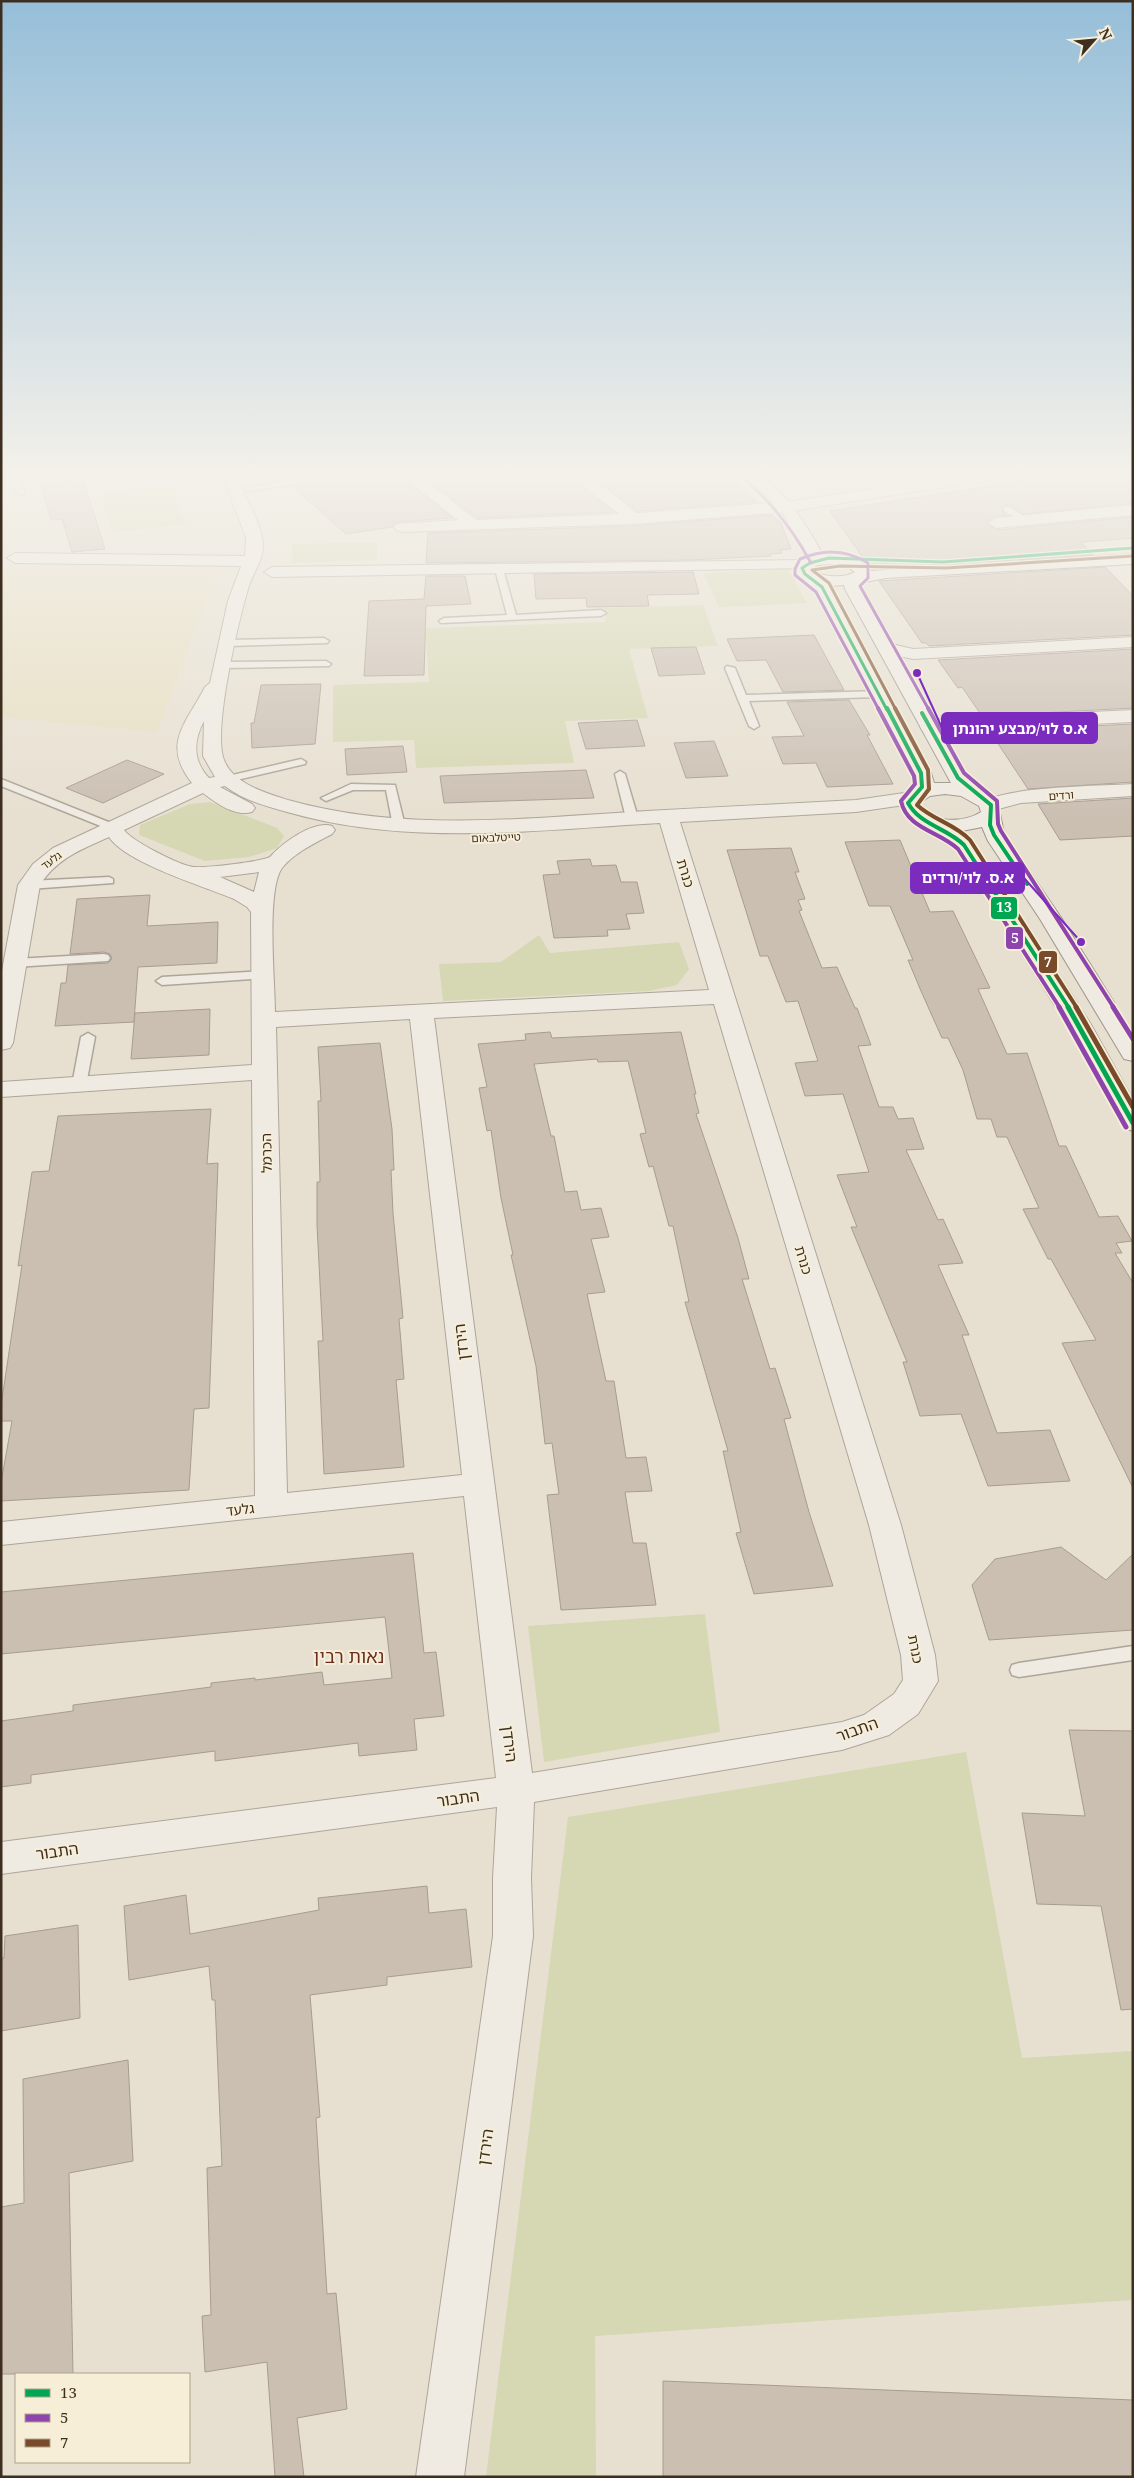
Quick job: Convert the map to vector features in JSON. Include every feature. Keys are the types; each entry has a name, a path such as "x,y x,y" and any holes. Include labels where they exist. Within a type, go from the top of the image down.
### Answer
{"street":[{"name":"טייטלבאום","path":"239,589 222,668 211,748 219,769 228,779 259,797 305,812 337,819 399,826 466,826 632,818 670,822 892,817 930,822"},
{"path":"823,589 921,773 924,782 908,803 910,809 954,834 974,860 1078,1023 1133,1123"},
{"path":"853,589 958,778 986,804 994,836 1017,868 1133,1054"},
{"path":"887,648 913,654 1133,642"},
{"name":"טייטלבאום","path":"222,668 208,701 193,722 187,738 186,750 194,774 204,785 240,806 290,822 325,830 422,839 670,822 856,806 940,789 986,804"},
{"path":"929,726 1133,716"},
{"name":"גלעד","path":"1,1043 29,885 37,870 49,858 112,827 204,785 228,779"},
{"name":"ורדים","path":"930,822 964,825 981,821 986,804 1006,799 1133,790"},
{"name":"כנרת","path":"670,822 885,1525 905,1599 918,1655 921,1681 906,1704"},
{"path":"112,827 121,840 138,852 242,894 255,902 262,912"},
{"name":"הכרמל","path":"271,1506 262,912 269,873 278,861 302,843 325,830"},
{"path":"49,858 96,849 138,852"},
{"path":"188,871 238,870 278,861"},
{"path":"264,1020 723,996"},
{"name":"הירדן","path":"421,1012 516,1790 512,1878 513,1936 440,2477"},
{"path":"1,1090 264,1072"},
{"name":"גלעד","path":"1,1534 478,1484"},
{"name":"התבור","path":"1,1858 516,1790 842,1736 876,1724 906,1704"}],"lane":[{"path":"504,589 512,618"},
{"path":"444,621 600,613"},
{"path":"228,643 324,641"},
{"path":"222,668 326,664"},
{"path":"730,668 754,726"},
{"path":"743,698 879,694"},
{"path":"228,779 301,762"},
{"path":"620,774 632,818"},
{"path":"1,782 112,827"},
{"path":"326,798 350,786 391,787 399,826"},
{"path":"29,885 109,881"},
{"path":"15,963 104,958"},
{"path":"162,982 263,976"},
{"path":"79,1085 88,1037"},
{"path":"1019,1670 1133,1654"}],"shaded area":[{"path":"1,589 210,589 157,732 1,717"}],"green space":[{"path":"710,589 799,589 807,603 719,607"},
{"path":"703,605 718,646 629,649 648,718 565,721 574,763 416,768 414,740 333,742 333,685 429,682 425,628 606,622 603,608"},
{"path":"210,802 277,828 284,836 277,848 249,857 205,861 139,835 140,825 190,804"},
{"path":"539,935 550,953 679,942 689,969 677,985 649,991 443,1001 439,964 501,962"},
{"path":"705,1614 720,1732 544,1762 528,1626"},
{"path":"966,1752 1022,2058 1133,2051 1133,2300 595,2336 596,2477 486,2477 568,1817"}],"building":[{"path":"425,589 468,589 471,604 426,606 424,675 364,676 369,601 424,599"},
{"path":"535,589 698,589 699,594 647,595 649,606 587,607 586,598 536,599"},
{"path":"884,589 1126,589 1133,596 1133,635 929,646 926,643 922,643"},
{"path":"814,635 844,690 783,692 766,660 737,661 727,639"},
{"path":"696,647 705,674 659,676 651,648"},
{"path":"1133,649 1133,708 982,716 962,687 958,688 938,660"},
{"path":"321,684 315,744 252,748 251,723 254,723 261,685"},
{"path":"849,700 870,735 867,735 893,784 827,787 816,763 783,764 772,737 804,736 787,702"},
{"path":"637,720 645,746 586,749 578,723"},
{"path":"1133,724 1133,782 1028,789 993,736 996,736 992,731"},
{"path":"714,741 728,776 686,778 674,743"},
{"path":"403,746 407,772 347,775 345,749"},
{"path":"127,760 164,774 103,803 66,788"},
{"path":"586,770 594,798 444,803 440,776"},
{"path":"1133,798 1133,836 1060,840 1038,804"},
{"path":"900,840 930,912 953,911 990,988 978,989 1007,1054 1027,1053 1059,1146 1066,1146 1099,1217 1118,1216 1132,1241 1116,1243 1122,1253 1115,1253 1133,1283 1133,1488 1062,1343 1096,1340 1051,1259 1048,1259 1023,1209 1039,1208 1007,1137 997,1137 991,1119 977,1119 963,1070 948,1038 942,1038 921,991 908,960 913,960 890,906 869,906 845,842"},
{"path":"791,848 799,872 795,872 805,899 798,900 802,910 799,911 822,968 837,967 855,1008 857,1008 871,1045 858,1046 879,1107 893,1107 898,1119 913,1118 924,1149 906,1150 938,1220 943,1219 963,1263 938,1265 969,1335 962,1335 997,1433 1050,1430 1070,1481 988,1486 961,1414 920,1416 903,1362 907,1362 851,1227 857,1227 837,1175 869,1172 843,1094 805,1096 795,1063 818,1061 798,1001 786,1002 768,956 760,956 727,850"},
{"path":"590,859 592,866 616,865 621,882 637,882 644,913 626,914 630,929 607,930 608,936 554,938 543,875 560,874 557,861"},
{"path":"150,895 147,926 218,922 217,963 138,967 134,1022 55,1026 61,983 66,983 68,965 108,963 112,959 110,954 104,952 70,954 77,899"},
{"path":"210,1009 209,1055 131,1059 135,1013"},
{"path":"550,1032 552,1038 681,1032 696,1094 694,1094 699,1113 696,1114 738,1238 749,1279 742,1279 770,1369 775,1368 791,1418 784,1419 809,1512 833,1586 754,1594 736,1533 741,1532 723,1451 728,1451 685,1302 689,1302 673,1226 669,1226 653,1166 649,1167 640,1134 646,1133 628,1061 598,1062 597,1059 534,1064 551,1136 554,1136 565,1192 577,1191 581,1210 601,1208 609,1237 591,1239 605,1292 587,1294 606,1381 614,1381 626,1458 646,1457 652,1491 625,1492 633,1543 646,1543 656,1605 561,1610 547,1495 559,1494 552,1443 545,1444 536,1366 511,1255 513,1255 501,1198 491,1130 487,1131 479,1088 487,1087 478,1044 526,1040 525,1034"},
{"path":"380,1043 392,1129 394,1170 391,1170 393,1213 403,1318 399,1319 404,1379 396,1380 404,1467 324,1474 318,1341 323,1341 317,1225 317,1182 320,1182 318,1101 321,1101 318,1047"},
{"path":"211,1109 207,1164 218,1163 209,1408 194,1409 189,1490 1,1501 1,1483 12,1421 1,1421 1,1406 22,1265 18,1266 32,1172 49,1171 58,1116"},
{"path":"1061,1547 1106,1580 1133,1554 1133,1630 989,1640 972,1585 995,1559"},
{"path":"413,1553 424,1653 436,1652 444,1716 414,1719 417,1750 359,1756 358,1743 215,1761 215,1751 31,1775 31,1783 1,1787 1,1721 73,1711 73,1705 211,1687 211,1683 255,1678 255,1680 322,1672 324,1685 392,1678 385,1617 1,1654 1,1592"},
{"path":"1069,1730 1133,1731 1133,2009 1121,2010 1101,1906 1037,1904 1022,1813 1085,1816"},
{"path":"427,1886 429,1913 466,1909 472,1967 387,1977 387,1985 310,1995 320,2117 316,2118 327,2294 336,2293 347,2409 297,2418 304,2477 275,2477 267,2362 205,2372 202,2316 211,2315 207,2168 222,2166 215,2000 212,2000 209,1966 129,1980 124,1906 186,1895 190,1934 319,1910 318,1898"},
{"path":"78,1925 80,2018 1,2031 1,1958 4,1958 5,1936"},
{"path":"128,2060 133,2161 69,2173 73,2373 1,2374 1,2207 24,2203 23,2079"},
{"path":"663,2381 1133,2400 1133,2477 663,2477"}],"transit line":[{"name":"5","path":"812,589 816,592 914,776 915,784 901,801 903,811 916,824 943,838 958,849 1072,1027 1126,1127"},
{"name":"13","path":"823,589 921,773 922,787 908,803 912,811 925,821 950,833 964,845 1078,1023 1133,1123"},
{"name":"7","path":"832,589 928,770 929,789 917,805 929,815 957,828 970,840 1084,1019 1133,1107"},
{"name":"5","path":"861,589 964,773 997,801 998,824 1001,831 1133,1039"},
{"name":"13","path":"922,713 958,778 991,805 990,825 994,835 1027,884"}],"place":[{"name":"א.ס לוי/מבצע יהונתן","path":"917,673"},
{"name":"א.ס. לוי/ורדים","path":"1081,942"}],"district":[{"name":"נאות רבין","path":"349,1656"}]}
